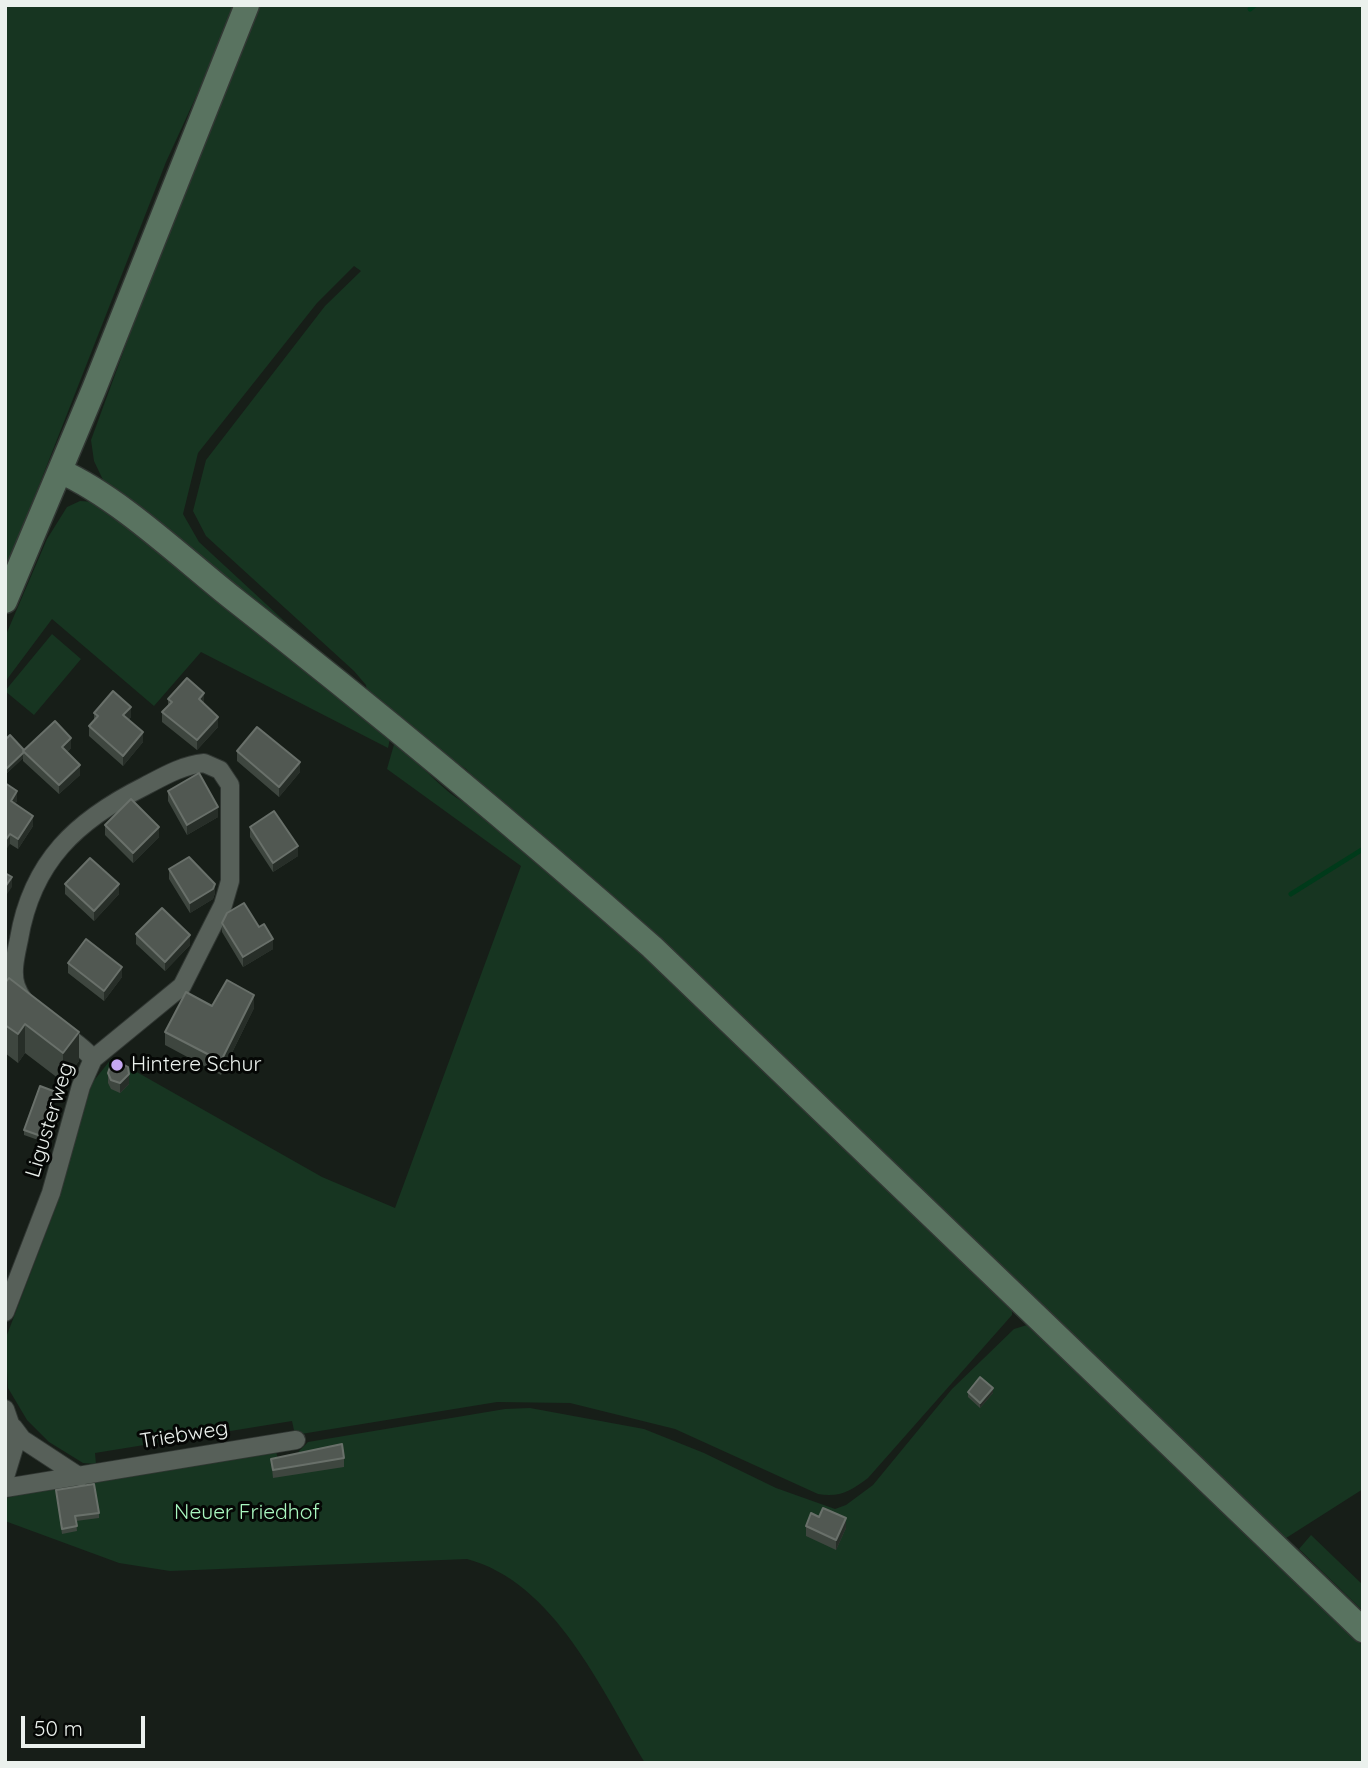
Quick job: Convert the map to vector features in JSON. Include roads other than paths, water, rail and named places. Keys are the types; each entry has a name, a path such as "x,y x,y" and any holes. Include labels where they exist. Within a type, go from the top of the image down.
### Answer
{"main road":[{"path":"5,601 247,5"},
{"path":"60,471 106,498 336,679 531,840 652,947 1363,1630"}],"street":[{"path":"204,763 212,765 227,777 230,785 230,881 223,905 182,986 93,1059 28,1004 15,984 20,932 31,892 54,853 84,821 124,796 183,768 204,763"},
{"name":"Ligusterweg","path":"5,1312 47,1205 74,1107 93,1059"},
{"path":"5,1409 16,1441 5,1478"},
{"path":"13,1427 22,1439 80,1477"},
{"name":"Triebweg","path":"5,1488 296,1440"}],"waterway":[{"path":"1250,9 1255,5"},
{"path":"1291,894 1363,849"}],"place":[{"name":"Hintere Schur","path":"117,1065"}],"park label":[{"name":"Neuer Friedhof","path":"247,1513"}]}
